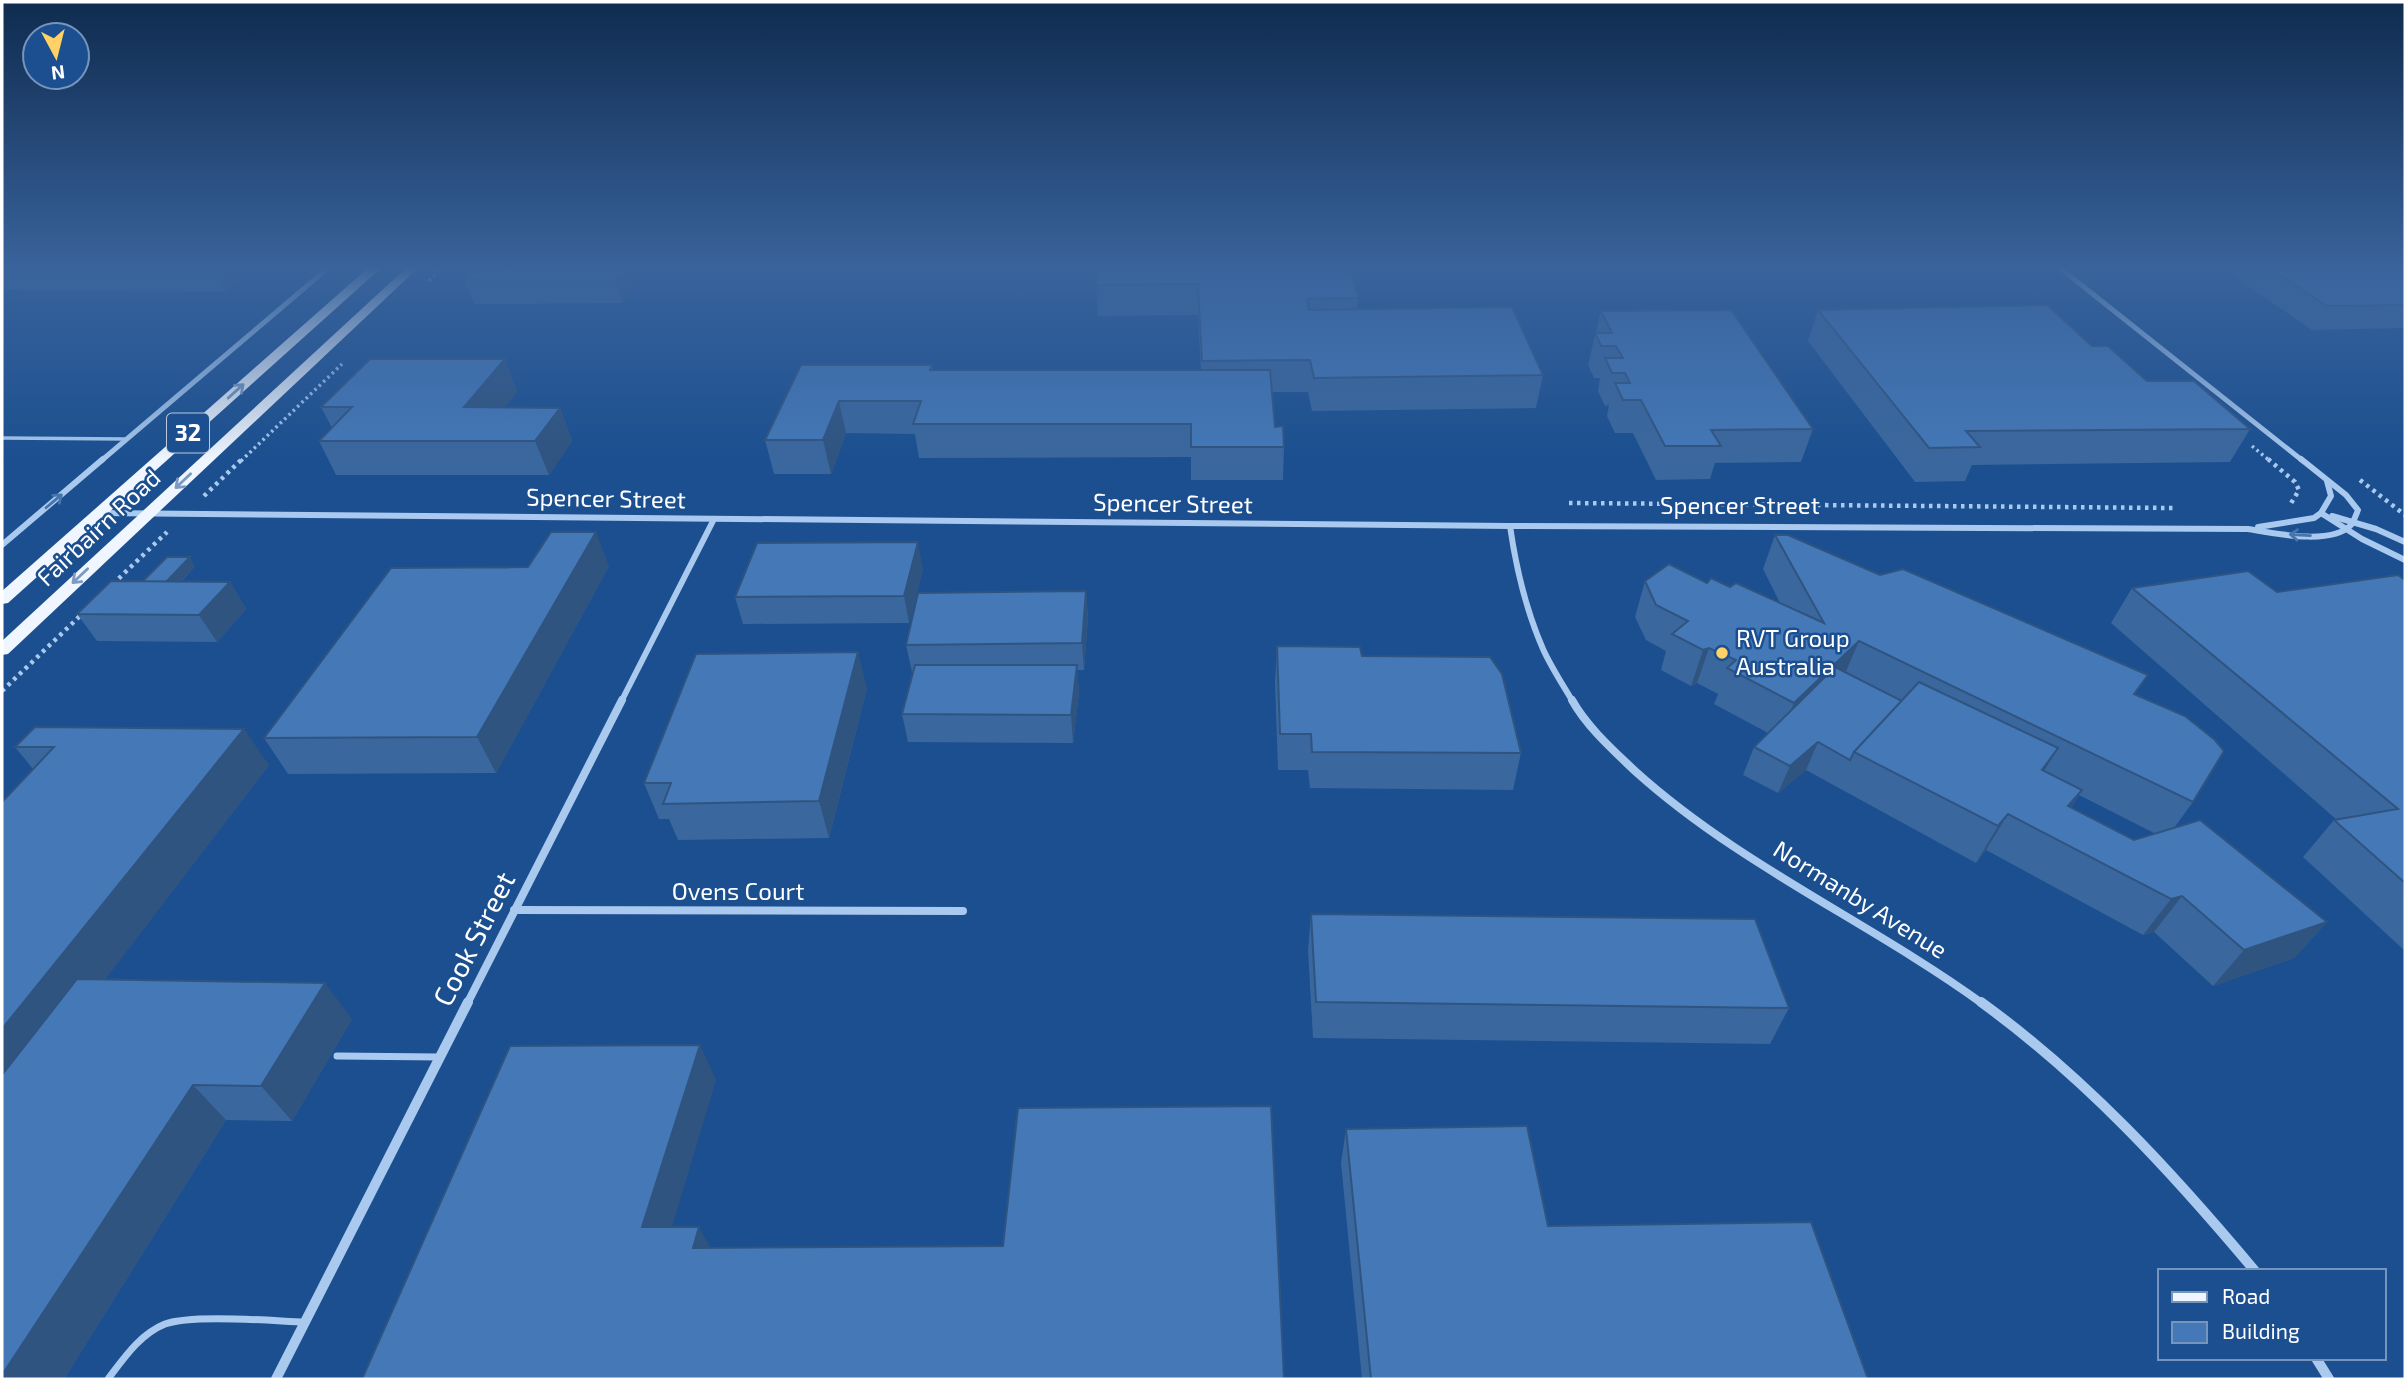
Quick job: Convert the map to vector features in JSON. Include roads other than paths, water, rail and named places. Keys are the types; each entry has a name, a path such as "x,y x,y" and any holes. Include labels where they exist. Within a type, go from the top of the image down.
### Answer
{"main road":[{"name":"Fairbairn Road","path":"2,599 302,332"},
{"name":"Fairbairn Road","path":"2,650 343,332"}],"street":[{"path":"2,545 252,332"},
{"path":"2141,332 2354,501 2358,510 2352,522"},
{"path":"2321,513 2331,496 2327,481"},
{"name":"Spencer Street","path":"98,513 1510,526 2248,529 2300,536 2320,536 2345,528 2352,522"},
{"path":"2321,513 2405,542"},
{"path":"2321,513 2405,560"},
{"name":"Spencer Street","path":"2248,529 2302,521 2321,513"},
{"name":"Cook Street","path":"276,1379 714,519"},
{"name":"Normanby Avenue","path":"1510,526 1527,606 1545,653 1570,696 1601,736 1648,782 1718,838 1926,963 2014,1026 2078,1081 2150,1152 2211,1217 2253,1269"},
{"name":"Ovens Court","path":"514,911 962,911"},
{"path":"2317,1360 2329,1379"}],"lane":[{"path":"2,438 127,439"},
{"path":"337,1056 440,1057"},
{"path":"108,1379 135,1344 165,1324 187,1320 305,1322"}],"place":[{"name":"RVT Group Australia","path":"1722,653"}]}
